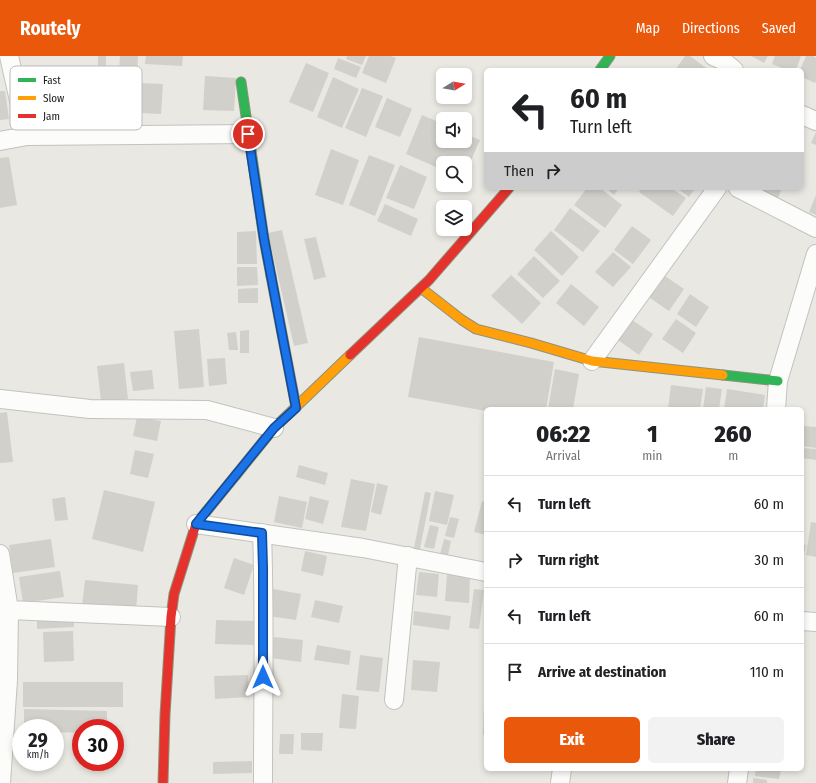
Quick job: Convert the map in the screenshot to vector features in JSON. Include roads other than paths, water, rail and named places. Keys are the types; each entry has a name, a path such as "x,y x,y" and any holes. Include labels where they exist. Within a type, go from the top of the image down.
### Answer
{"main road":[{"path":"601,68 610,56"},
{"path":"241,82 264,239 296,408"},
{"path":"163,783 165,715 171,617 174,594 196,524 274,428 429,280 507,190"},
{"path":"421,288 476,329 592,361 778,381"}],"street":[{"path":"9,56 11,66"},
{"path":"713,56 722,60 732,68"},
{"path":"804,116 816,121"},
{"path":"25,130 26,136"},
{"path":"0,142 26,136 248,134"},
{"path":"592,361 716,190"},
{"path":"742,190 816,228"},
{"path":"776,407 778,381 816,254"},
{"path":"0,400 90,409 207,410 274,428"},
{"path":"196,524 363,548 484,572"},
{"path":"262,533 264,631 263,783"},
{"path":"0,554 8,680 1,783"},
{"path":"394,700 408,556"},
{"path":"4,611 171,617"},
{"path":"804,621 816,622"},
{"path":"560,783 562,771"},
{"path":"737,783 739,771"}]}
